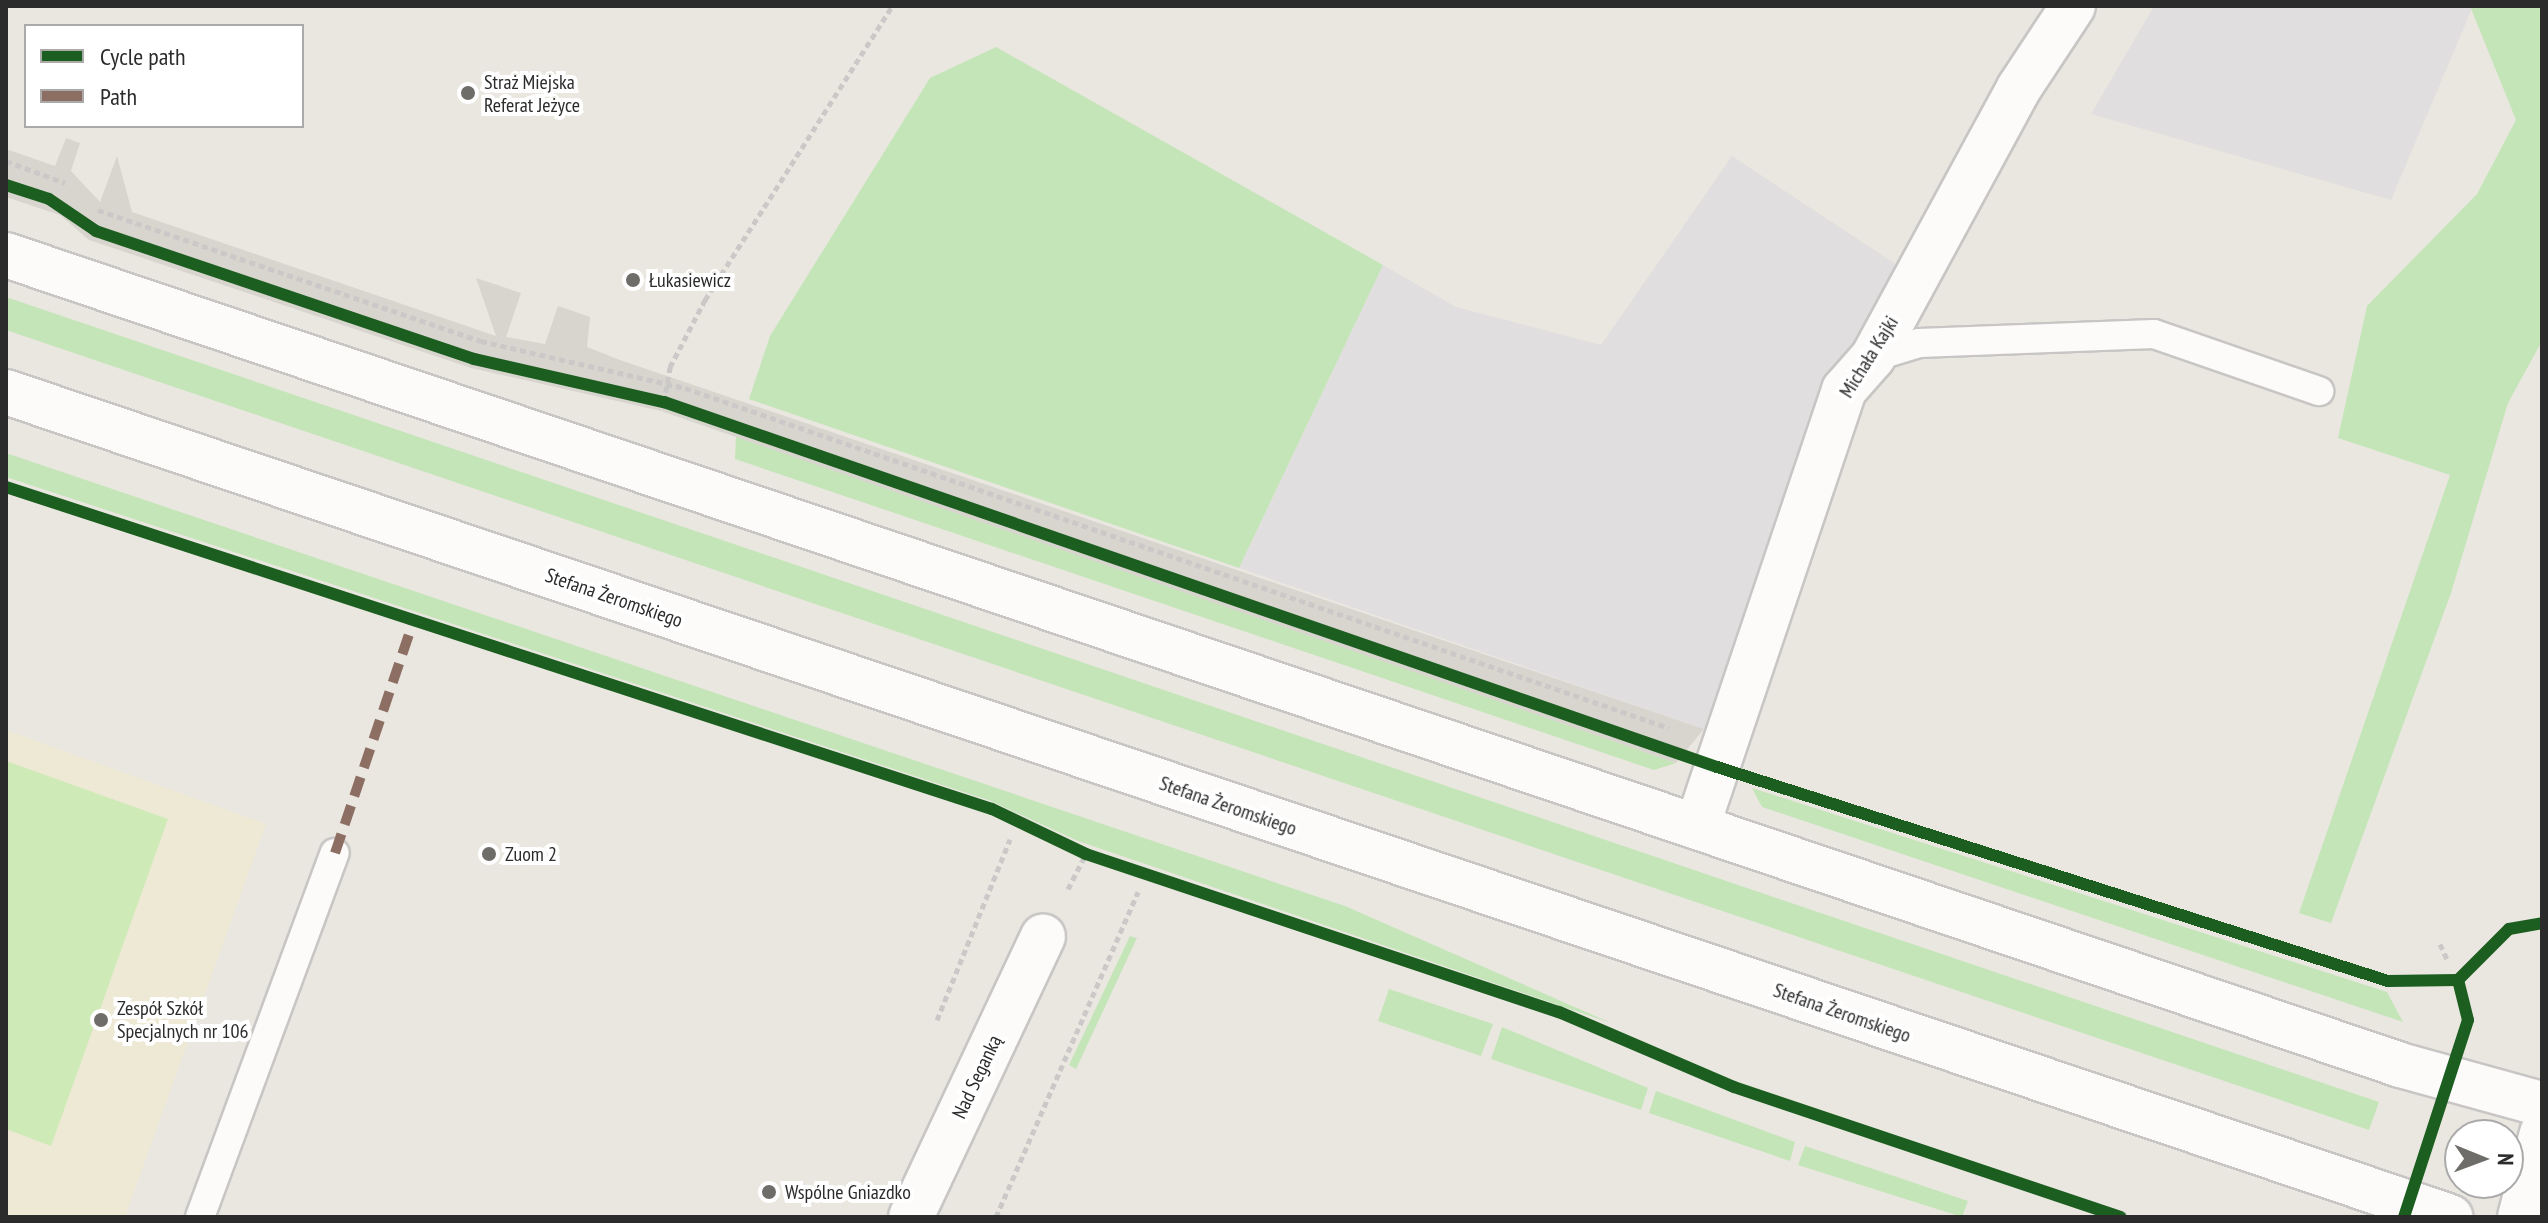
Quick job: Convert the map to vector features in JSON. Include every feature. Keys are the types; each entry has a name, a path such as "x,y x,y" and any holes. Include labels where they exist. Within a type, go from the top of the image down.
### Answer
{"main road":[{"name":"Michała Kajki","path":"1697,827 1844,390 1873,357 2019,88 2073,6"},
{"path":"6,255 2400,1065 2542,1104"},
{"name":"Stefana Żeromskiego","path":"6,392 2451,1217"},
{"name":"Nad Seganką","path":"911,1217 1043,936"},
{"path":"2520,1217 2542,1133"}],"lane":[{"path":"1873,357 1919,343 2154,334 2319,391"},
{"path":"200,1217 335,853"}],"path":[{"path":"678,406 658,400 705,300 892,6"},
{"path":"6,161 65,183"},
{"path":"98,210 481,341 666,382 1686,734"},
{"path":"602,387 628,393"},
{"path":"1072,848 1101,859"},
{"path":"996,1217 1138,892"},
{"path":"2440,944 2448,961"}],"shaded area":[{"path":"2154,6 2473,6 2391,200 2091,114"},
{"path":"66,138 80,143 71,171 100,202 117,156 132,212 496,336 476,278 521,293 506,337 545,344 558,306 590,317 587,347 620,360 1704,729 1676,763 661,411 471,368 89,240 60,215 6,197 6,149 55,166"},
{"path":"1732,156 1897,265 1846,364 1818,399 1704,729 1239,568 1383,265 1456,307 1601,345"},
{"name":"Zespół Szkół Specjalnych nr 106","path":"6,730 266,824 125,1217 6,1217"}],"green space":[{"path":"2470,6 2542,6 2542,341 2508,403 2451,593 2331,923 2299,913 2450,475 2338,438 2367,306 2477,194 2516,120"},
{"path":"996,47 1383,265 1239,568 749,399 770,336 930,78"},
{"path":"6,297 2379,1102 2369,1130 6,330"},
{"path":"736,436 1676,763 1654,770 735,459"},
{"path":"6,453 1345,906 1611,1023 1078,841 991,801 6,477"},
{"path":"6,761 168,819 51,1146 6,1129"},
{"path":"1752,788 2387,992 2403,1022 1762,807"},
{"path":"1130,936 1137,938 1076,1069 1069,1065"},
{"path":"1389,989 1493,1024 1481,1056 1378,1021"},
{"path":"1502,1027 1648,1088 1641,1110 1491,1059"},
{"path":"1656,1091 1795,1142 1790,1161 1649,1113"},
{"path":"1805,1146 1968,1201 1962,1217 1798,1165"}],"marked path":[{"path":"335,853 415,616"}],"cycle path":[{"path":"6,185 49,199 96,231 474,359 664,402 1717,767 2388,981 2458,980 2509,929 2542,923"},
{"path":"6,487 992,809 1086,854 1559,1012 1734,1087 2121,1217"},
{"path":"2404,1217 2468,1020 2458,980"}],"place":[{"name":"Straż Miejska Referat Jeżyce","path":"468,93"},
{"name":"Łukasiewicz","path":"633,280"},
{"name":"Zuom 2","path":"489,854"},
{"name":"Zespół Szkół Specjalnych nr 106","path":"101,1020"},
{"name":"Wspólne Gniazdko","path":"769,1192"}]}
